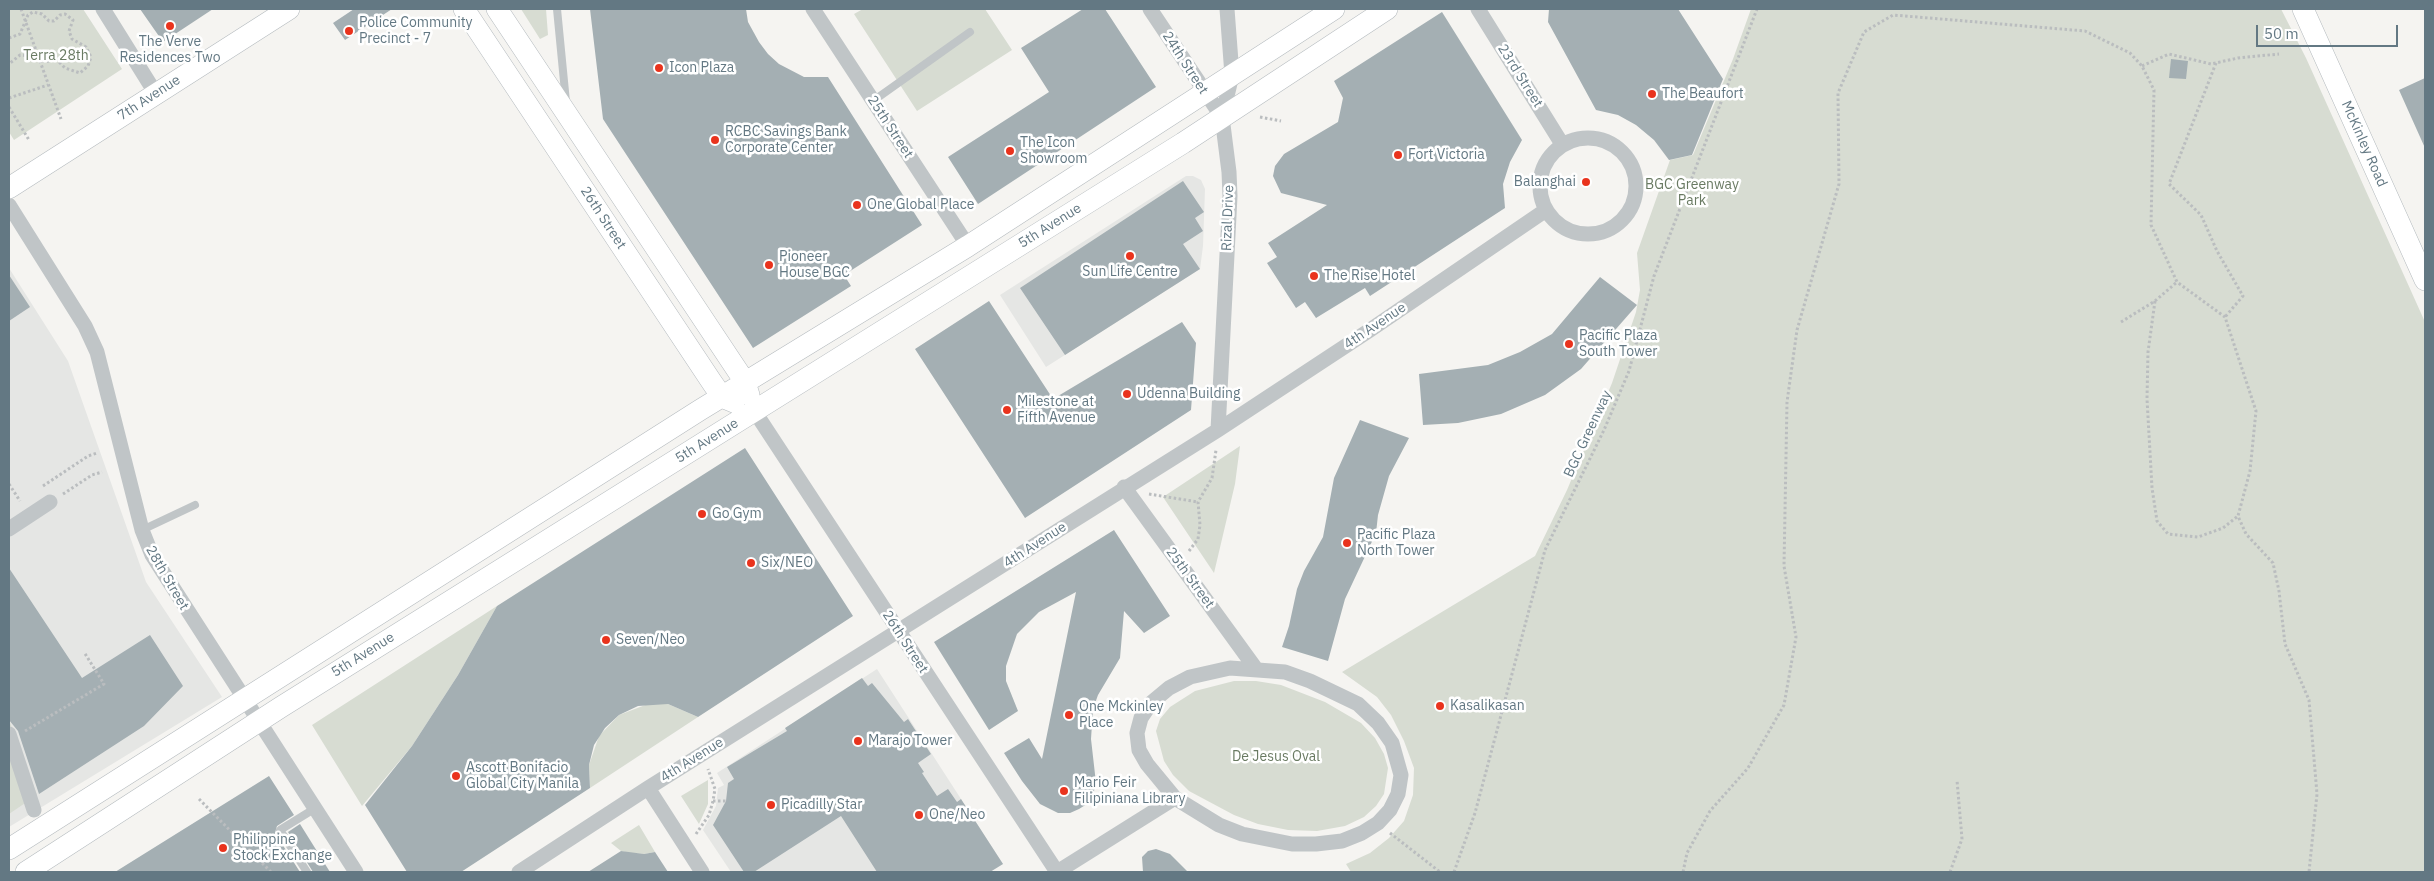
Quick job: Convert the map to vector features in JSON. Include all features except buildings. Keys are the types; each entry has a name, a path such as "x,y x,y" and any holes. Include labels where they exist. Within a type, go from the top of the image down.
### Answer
{"main road":[{"name":"7th Avenue","path":"9,188 289,9"},
{"name":"26th Street","path":"464,9 722,397"},
{"name":"26th Street","path":"497,9 745,382 754,412"},
{"name":"5th Avenue","path":"9,849 745,382 968,246 1334,9"},
{"name":"5th Avenue","path":"26,872 507,564 754,412 1222,117 1387,9"},
{"name":"McKinley Road","path":"2303,9 2425,280"},
{"path":"722,397 754,412"}],"street":[{"path":"102,9 156,94"},
{"name":"25th Street","path":"813,9 968,246"},
{"name":"24th Street","path":"1150,9 1204,93 1222,117"},
{"name":"Rizal Drive","path":"1218,430 1230,196 1230,172 1222,117 1232,75 1227,9"},
{"name":"23rd Street","path":"1478,9 1562,144"},
{"path":"1594,137 1610,142 1623,152 1632,166 1637,182 1635,198 1629,213 1618,225 1603,232 1587,235 1570,231 1556,223 1546,210 1540,196 1539,181 1547,160 1562,144 1578,138 1594,137"},
{"name":"28th Street","path":"9,205 86,326 97,352 142,530 160,570 356,872"},
{"name":"4th Avenue","path":"519,872 648,788 1124,487 1218,430 1370,330 1546,210"},
{"name":"26th Street","path":"754,412 1057,872"},
{"name":"25th Street","path":"1124,487 1256,669"},
{"path":"9,529 50,502"},
{"path":"1230,668 1256,669 1285,672 1310,681 1358,704 1378,723 1392,743 1401,775 1398,794 1390,810 1378,823 1362,833 1342,840 1316,844 1292,844 1242,834 1202,816 1175,798 1147,764 1140,750 1137,734 1141,718 1151,703 1169,688 1190,677 1230,668"},
{"path":"14,733 34,810"},
{"path":"648,788 702,872"},
{"path":"1057,872 1175,798"}],"lane":[{"path":"558,9 568,116"},
{"path":"873,101 970,32"},
{"path":"142,530 195,505"},
{"path":"307,872 280,830 314,808"}],"path":[{"path":"22,9 61,119"},
{"name":"BGC Greenway","path":"1454,872 1475,813 1545,550 1604,430 1629,371 1654,276 1757,9"},
{"path":"9,38 20,34 28,15 33,12 42,14 49,21 54,21 60,15 70,16 73,23 70,35 76,43 86,48 91,57 88,66 80,72 65,68 55,58 46,62 20,55 9,64"},
{"path":"1683,872 1687,853 1710,811 1748,768 1784,705 1796,637 1784,566 1787,402 1797,330 1838,184 1838,93 1864,32 1893,15 2085,31 2130,53 2142,66 2154,90 2151,225 2177,282 2225,317 2256,411 2250,471 2238,516 2223,528 2198,537 2168,534 2157,521 2152,488 2147,399 2148,352 2156,301"},
{"path":"2142,66 2169,54 2211,64 2238,58 2279,54"},
{"path":"2216,63 2169,184 2201,215 2217,251 2243,296 2225,317"},
{"path":"9,98 48,85"},
{"path":"9,107 29,140"},
{"path":"1260,117 1281,121"},
{"path":"2121,322 2156,301 2177,282"},
{"path":"1179,563 1194,546 1198,538 1200,526 1198,502 1212,478 1218,430"},
{"path":"40,487 88,456 97,453"},
{"path":"50,502 92,474 102,472"},
{"path":"9,484 20,501"},
{"path":"1124,487 1163,497 1198,502"},
{"path":"2238,516 2246,534 2273,563 2279,591 2284,644 2309,700 2317,794 2309,872"},
{"path":"14,733 28,730 104,684 84,652"},
{"path":"685,846 702,828 709,815 715,790 712,776 701,755"},
{"path":"1950,872 1962,839 1957,780"},
{"path":"199,799 271,872"},
{"path":"713,801 726,801"},
{"path":"1378,823 1440,872"}],"shaded area":[{"name":"Sun Life Centre","path":"1186,176 1193,176 1201,180 1205,189 1203,246 1200,269 1046,367 1000,295"},
{"path":"9,268 68,361 146,582 222,697 9,827"},
{"path":"877,669 1003,864 990,872 731,872 703,830 716,806 718,788 724,785 717,773"}],"green space":[{"name":"Terra 28th","path":"9,9 83,9 122,69 14,140 9,132"},
{"path":"521,9 546,9 548,35 540,39"},
{"path":"863,9 985,9 1012,50 917,111 854,14"},
{"name":"BGC Greenway Park","path":"1751,9 2281,9 2306,58 2425,322 2425,872 1351,872 1346,864 1370,853 1389,838 1404,821 1413,795 1414,768 1404,741 1391,715 1377,697 1342,672 1535,556 1567,490 1612,383 1636,312 1640,290 1637,253 1670,160 1693,155 1733,59"},
{"path":"1240,446 1235,484 1214,573 1163,497"},
{"path":"497,606 458,675 412,746 362,806 312,725"},
{"name":"De Jesus Oval","path":"1234,681 1256,681 1281,685 1325,702 1361,723 1375,738 1384,754 1388,768 1384,794 1376,806 1364,817 1345,826 1317,831 1288,830 1258,824 1234,815 1189,791 1173,775 1164,761 1156,731 1160,719 1170,707 1195,691"},
{"path":"648,704 668,704 698,717 590,788 589,765 599,736 619,715"},
{"path":"9,720 37,795 9,814"},
{"path":"708,780 708,804 699,824 681,796"},
{"path":"639,825 655,852 644,854 630,853 621,851 611,843"}],"place":[{"name":"The Verve Residences Two","path":"170,26"},
{"name":"Police Community Precinct - 7","path":"349,31"},
{"name":"Icon Plaza","path":"659,68"},
{"name":"The Beaufort","path":"1652,94"},
{"name":"RCBC Savings Bank Corporate Center","path":"715,140"},
{"name":"The Icon Showroom","path":"1010,151"},
{"name":"Fort Victoria","path":"1398,155"},
{"name":"Balanghai","path":"1586,182"},
{"name":"One Global Place","path":"857,205"},
{"name":"Sun Life Centre","path":"1130,256"},
{"name":"Pioneer House BGC","path":"769,265"},
{"name":"The Rise Hotel","path":"1314,276"},
{"name":"Pacific Plaza South Tower","path":"1569,344"},
{"name":"Udenna Building","path":"1127,394"},
{"name":"Milestone at Fifth Avenue","path":"1007,410"},
{"name":"Go Gym","path":"702,514"},
{"name":"Pacific Plaza North Tower","path":"1347,543"},
{"name":"Six/NEO","path":"751,563"},
{"name":"Seven/Neo","path":"606,640"},
{"name":"Kasalikasan","path":"1440,706"},
{"name":"One Mckinley Place","path":"1069,715"},
{"name":"Marajo Tower","path":"858,741"},
{"name":"Ascott Bonifacio Global City Manila","path":"456,776"},
{"name":"Mario Feir Filipiniana Library","path":"1064,791"},
{"name":"Picadilly Star","path":"771,805"},
{"name":"One/Neo","path":"919,815"},
{"name":"Philippine Stock Exchange","path":"223,848"}]}
